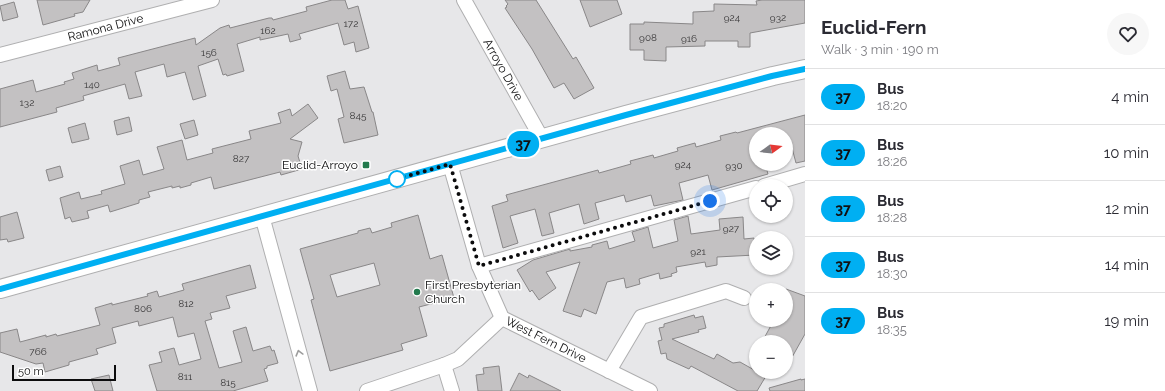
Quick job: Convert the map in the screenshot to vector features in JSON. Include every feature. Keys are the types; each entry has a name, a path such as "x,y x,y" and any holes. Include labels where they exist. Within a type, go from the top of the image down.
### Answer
{"main road":[{"path":"0,289 772,76 805,69"}],"street":[{"name":"Ramona Drive","path":"0,55 212,0"},
{"name":"Arroyo Drive","path":"464,0 542,139"},
{"name":"West Fern Drive","path":"450,164 479,266 502,318 608,372 650,391"},
{"path":"788,179 805,174"},
{"path":"479,266 749,190"},
{"path":"262,216 310,391"},
{"path":"608,372 641,317 726,291 744,298"},
{"path":"367,391 458,359 502,318"},
{"path":"444,365 452,391"}],"building":[{"path":"37,0 90,0 83,12 74,14 75,16 43,25"},
{"path":"332,0 345,0 348,9 358,6 369,48 356,52 354,42 344,45 338,23 299,34 301,39 290,42 288,34 260,40 260,37 237,44 244,71 227,76 226,74 223,75 218,59 198,66 206,96 193,100 185,72 167,77 164,64 135,72 142,96 129,99 125,84 83,96 84,100 56,108 57,112 0,127 0,89 33,80 36,92 65,84 64,82 74,79 72,73 97,65 98,71 120,65 118,58 195,38 196,45 220,28 229,25 230,28 269,18 272,18 273,20 307,11 306,7"},
{"path":"505,0 536,0 573,59 576,57 594,88 574,99 564,83 554,88 532,49 505,8 508,4"},
{"path":"580,0 617,0 622,14 590,27"},
{"path":"805,0 805,23 750,33 750,47 738,47 738,41 705,41 705,46 666,47 666,61 644,60 644,50 630,50 630,24 644,24 644,22 693,24 693,12 714,11 714,4 757,5 756,1"},
{"path":"14,2 18,17 3,21 0,6"},
{"path":"345,71 350,89 364,87 373,112 378,135 344,143 338,119 344,117 337,89 331,91 327,76"},
{"path":"308,104 318,118 290,139 302,142 298,156 302,169 281,175 280,172 214,189 211,177 180,188 180,186 172,188 172,186 148,192 150,197 139,200 139,203 110,212 108,205 87,211 89,218 72,222 70,217 65,219 60,198 79,192 81,199 102,194 101,191 125,184 120,166 139,160 143,175 164,169 157,147 182,140 187,160 213,153 212,149 251,139 249,131 281,123 278,113 290,109 292,116"},
{"path":"805,115 805,161 796,163 793,152 793,127 760,127"},
{"path":"129,117 132,131 117,135 114,121"},
{"path":"194,120 198,135 185,139 180,124"},
{"path":"85,123 89,139 72,143 68,128"},
{"path":"749,130 749,171 767,171 768,174 712,190 708,175 679,183 683,200 654,206 651,195 626,202 624,195 595,203 599,219 584,224 579,204 549,213 554,233 542,236 535,209 510,216 518,243 503,248 492,206 508,201 506,195 598,170 599,173 631,164 630,161 653,155 654,158 678,151 677,148 695,143 696,147 721,140 720,136"},
{"path":"60,166 63,177 49,181 46,170"},
{"path":"17,212 24,238 8,242 7,239 0,240 0,217"},
{"name":"First Presbyterian Church","path":"418,215 430,259 442,255 454,298 419,307 427,336 401,344 403,350 330,371 311,300 314,299 300,249 358,233 358,231 370,228 372,233 392,227 391,223","holes":["374,263 380,285 337,297 330,275"]},
{"path":"688,216 691,234 720,230 719,219 743,217 744,239 749,238 749,255 717,257 717,265 706,267 705,262 676,267 677,272 671,274 672,276 660,279 659,273 639,279 640,284 626,288 624,278 607,282 596,314 584,309 581,317 563,311 580,262 546,272 556,288 539,300 532,290 530,292 517,270 533,260 570,249 570,251 592,247 592,245 607,241 609,249 635,241 632,232 648,227 653,248 678,241 674,220"},
{"path":"250,265 256,288 226,296 230,308 210,313 212,319 205,321 219,368 242,362 233,331 246,327 253,351 270,346 272,351 274,350 278,363 267,366 267,368 264,369 268,381 233,391 157,391 149,365 162,362 159,352 174,348 179,365 201,359 194,333 178,337 173,317 139,326 138,321 112,328 116,343 96,349 98,354 69,362 69,365 45,372 43,363 36,364 0,352 0,333 17,329 20,342 46,335 46,337 56,334 57,336 100,325 95,308 148,296 147,294 157,291 159,297 184,290 182,284"},
{"path":"793,292 805,296 805,334 793,355 793,335 766,335 770,327 793,327"},
{"path":"694,315 695,318 703,316 706,328 698,330 699,332 672,339 714,359 717,354 733,363 740,362 749,367 749,379 764,379 757,391 738,391 691,366 689,369 667,359 666,353 661,354 658,341 662,340 659,328 664,327 664,324"},
{"path":"499,366 502,391 478,391 476,375 484,374 483,368"},
{"path":"519,373 528,378 529,375 561,391 510,391"},
{"path":"109,375 113,391 95,391 91,379"},
{"path":"805,379 805,391 770,391 769,388"}],"bus line":[{"name":"37","path":"0,289 626,115 772,76 805,69"}],"place":[{"name":"Euclid-Arroyo","path":"366,165"},
{"name":"First Presbyterian Church","path":"417,292"}],"route":[{"path":"397,179 450,164 479,266 710,201"}]}
